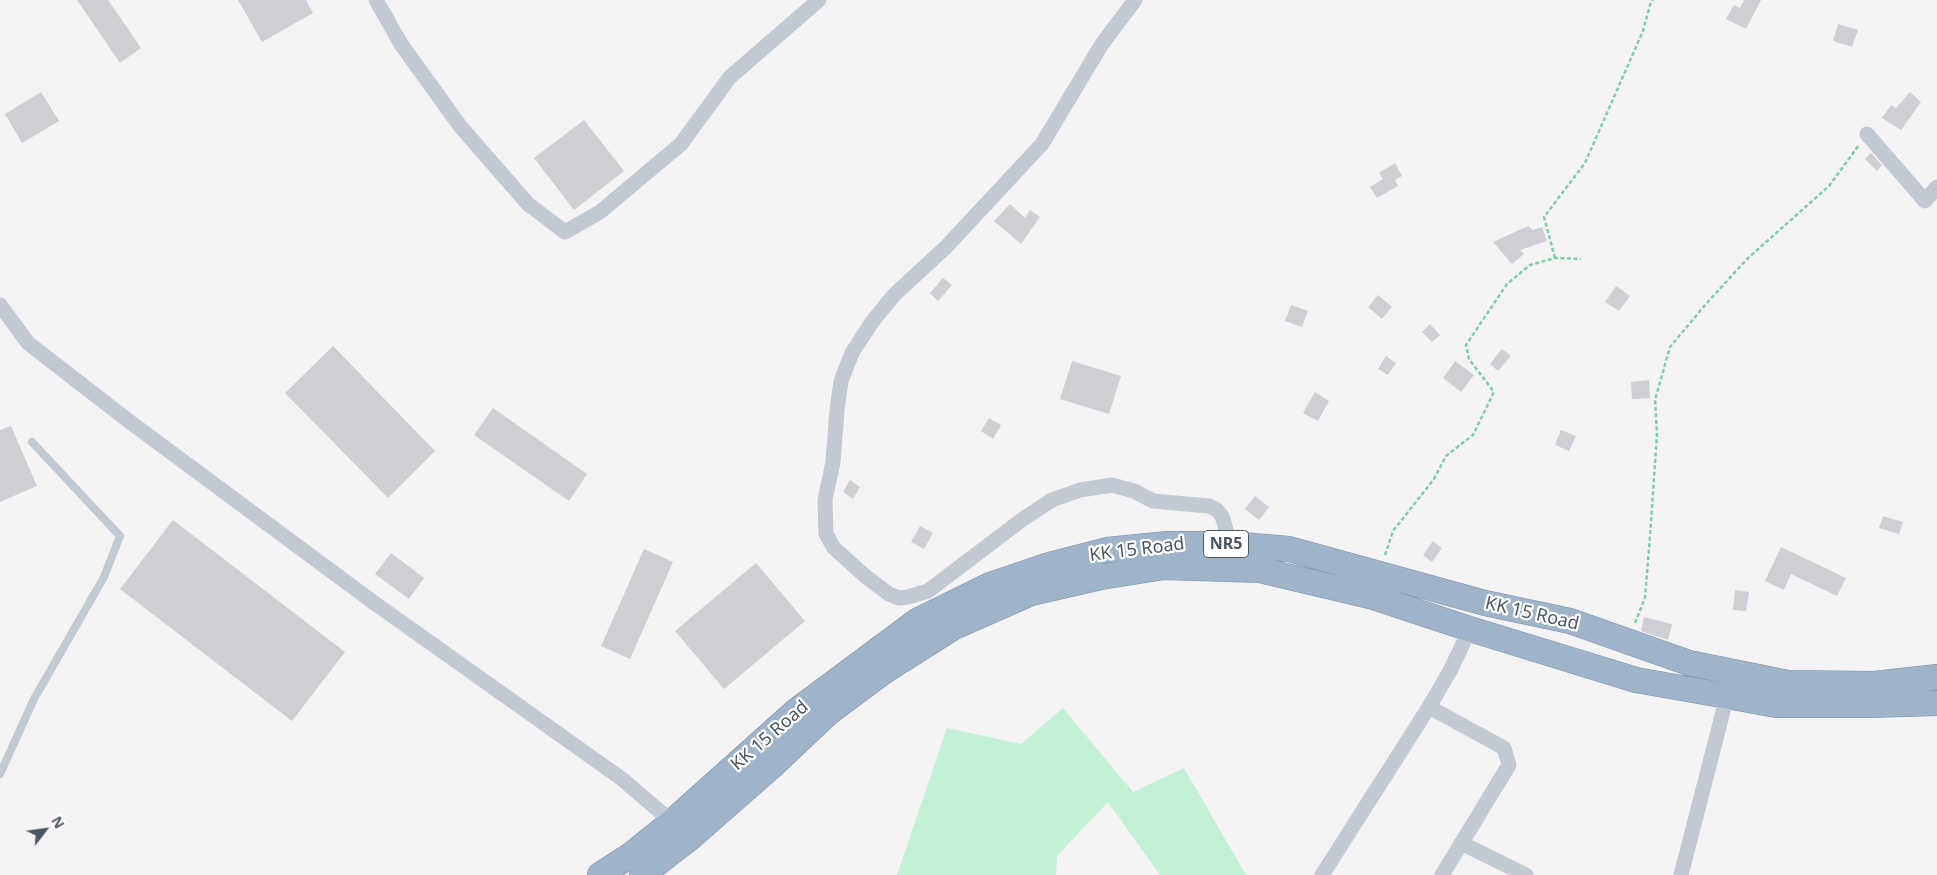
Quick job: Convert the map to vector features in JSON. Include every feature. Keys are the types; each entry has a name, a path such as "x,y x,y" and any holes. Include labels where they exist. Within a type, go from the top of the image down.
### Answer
{"highway":[{"name":"KK 15 Road","path":"642,875 681,830 796,712 917,621 990,585 1049,565 1099,552 1167,544 1230,544 1289,549 1485,604 1570,621 1689,663 1788,683 1874,684 1937,677"},
{"name":"KK 15 Road","path":"600,875 631,855 681,830 772,766 828,713 883,672 954,627 1032,593 1101,577 1164,567 1260,570 1370,596 1636,680 1776,705 1937,703"}],"street":[{"path":"376,0 401,44 460,126 528,204 565,232 600,212 681,144 730,77 819,0"},
{"path":"1135,0 1102,44 1042,144 946,247 894,295 872,322 852,353 841,381 833,462 825,500 826,534 834,548 865,576 889,594 899,598 928,591 1045,504 1080,490 1112,485 1134,491 1153,501 1209,506 1217,510 1222,516 1230,544"},
{"path":"1867,134 1925,201 1937,187"},
{"path":"0,305 28,343 130,422 373,602 622,779 681,830"},
{"path":"1322,875 1430,707 1470,629"},
{"path":"1681,875 1727,696"},
{"path":"1430,707 1504,748 1509,765 1442,875"},
{"path":"1461,843 1526,875"}],"lane":[{"path":"0,774 34,699 104,577 120,536 32,442"}],"path":[{"path":"1555,258 1544,217 1585,163 1643,31 1653,0"},
{"path":"1628,642 1645,598 1657,434 1655,400 1670,347 1747,259 1829,186 1867,134"},
{"path":"1379,573 1393,531 1434,479 1446,456 1473,435 1494,392 1469,359 1466,345 1507,284 1530,265 1555,258 1581,259"}],"green space":[{"path":"1063,708 1133,792 1184,768 1246,875 1160,875 1108,802 1057,856 1056,875 897,875 947,728 1021,744"}],"building":[{"path":"77,0 108,0 141,48 120,63"},
{"path":"238,0 306,0 313,13 262,42"},
{"path":"1744,0 1761,0 1746,29 1726,19 1734,5 1740,8"},
{"path":"1838,24 1858,30 1852,47 1833,41"},
{"path":"41,92 59,121 22,143 5,114"},
{"path":"1910,92 1921,102 1901,130 1882,118 1891,105 1896,108"},
{"path":"584,120 624,171 574,210 534,158"},
{"path":"1871,153 1882,165 1877,171 1865,159"},
{"path":"1395,163 1402,176 1395,180 1398,186 1377,198 1370,187 1383,179 1379,173"},
{"path":"1010,204 1025,218 1030,210 1040,217 1021,244 994,221"},
{"path":"1528,226 1533,230 1542,227 1547,241 1520,250 1524,254 1512,264 1493,242"},
{"path":"943,278 952,285 938,301 930,293"},
{"path":"1616,286 1630,296 1619,311 1605,302"},
{"path":"1378,295 1392,307 1382,319 1368,307"},
{"path":"1291,305 1308,311 1302,327 1285,321"},
{"path":"1430,324 1440,335 1432,342 1422,332"},
{"path":"333,346 435,451 388,498 285,393"},
{"path":"1502,349 1511,356 1498,371 1490,364"},
{"path":"1386,356 1396,363 1388,375 1378,369"},
{"path":"1072,361 1121,376 1109,414 1060,399"},
{"path":"1455,361 1474,375 1461,392 1443,378"},
{"path":"1649,380 1650,398 1632,399 1631,382"},
{"path":"1315,392 1329,401 1318,421 1303,413"},
{"path":"493,408 587,474 569,501 474,435"},
{"path":"989,418 1001,425 993,439 981,431"},
{"path":"11,426 37,486 0,502 0,430"},
{"path":"1561,430 1576,436 1569,451 1555,445"},
{"path":"850,480 860,487 853,499 843,492"},
{"path":"1255,496 1269,507 1259,520 1245,509"},
{"path":"1883,516 1903,522 1899,534 1879,528"},
{"path":"173,520 345,652 292,721 120,589"},
{"path":"920,526 933,533 924,549 911,542"},
{"path":"1433,541 1442,548 1432,562 1423,555"},
{"path":"1781,547 1846,578 1837,596 1791,574 1784,590 1765,581"},
{"path":"644,549 673,562 630,659 601,646"},
{"path":"391,553 424,578 409,599 375,574"},
{"path":"756,563 805,621 724,689 675,631"},
{"path":"1735,590 1749,592 1746,611 1733,610"},
{"path":"1644,617 1672,624 1668,640 1641,631"}]}
